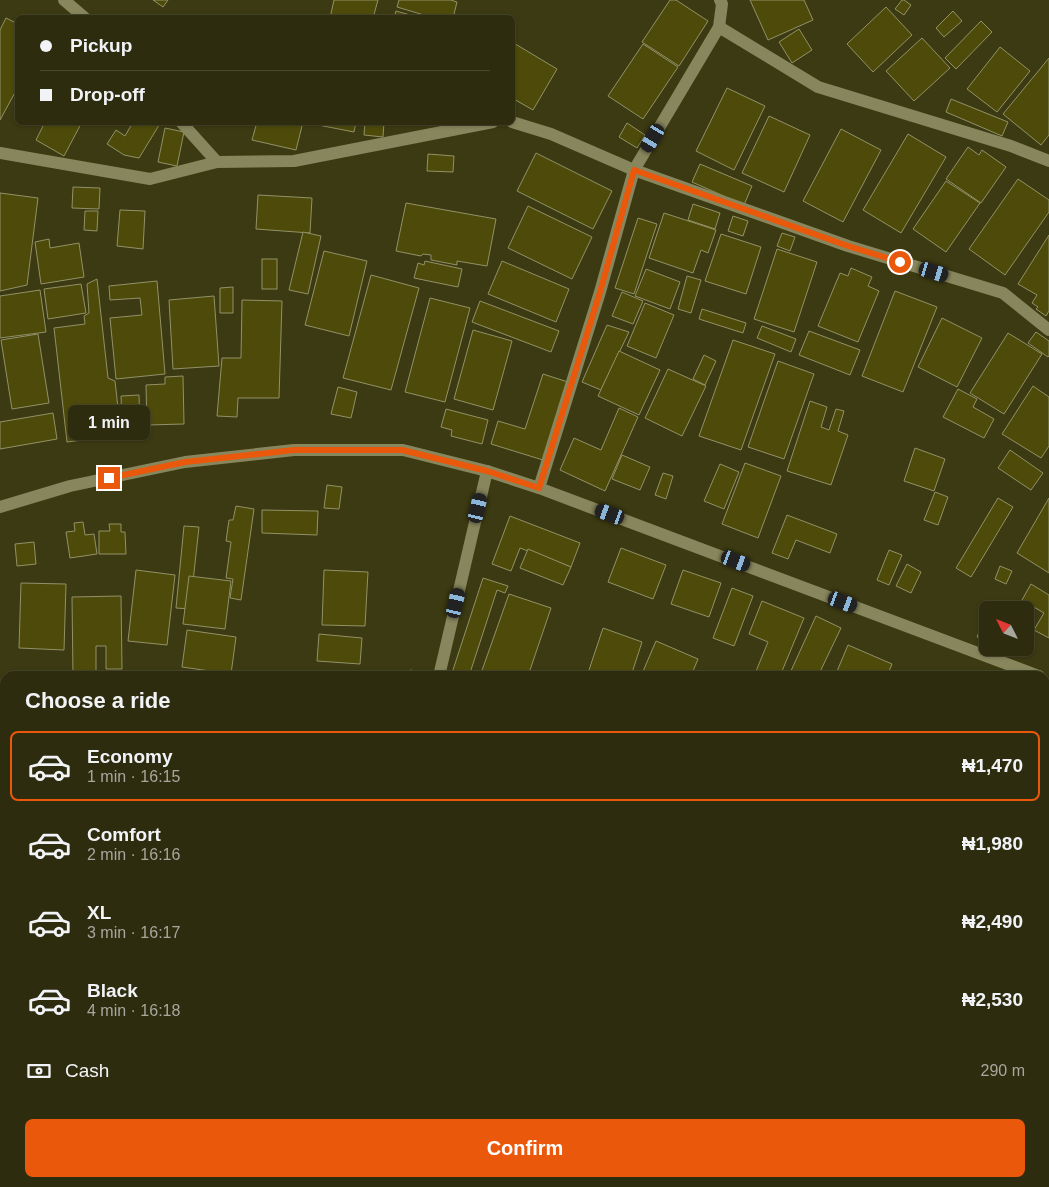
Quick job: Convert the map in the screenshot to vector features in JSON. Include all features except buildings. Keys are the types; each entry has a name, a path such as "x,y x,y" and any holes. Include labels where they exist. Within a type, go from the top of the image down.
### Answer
{"street":[{"path":"64,0 82,15"},
{"path":"539,488 600,292 634,170 719,27 722,4 720,0"},
{"path":"719,27 818,87 1001,144 1049,161"},
{"path":"515,123 551,134 634,170 848,246 1003,293 1049,330"},
{"path":"185,125 217,162"},
{"path":"0,153 150,179 217,162 294,161 478,125"},
{"path":"0,507 70,486 185,462 294,450 402,450 487,471 539,488 1026,671"},
{"path":"440,671 487,471"}],"route":[{"path":"109,478 185,462 294,450 402,450 487,471 539,488 600,292 634,170 848,246 900,262"}]}
